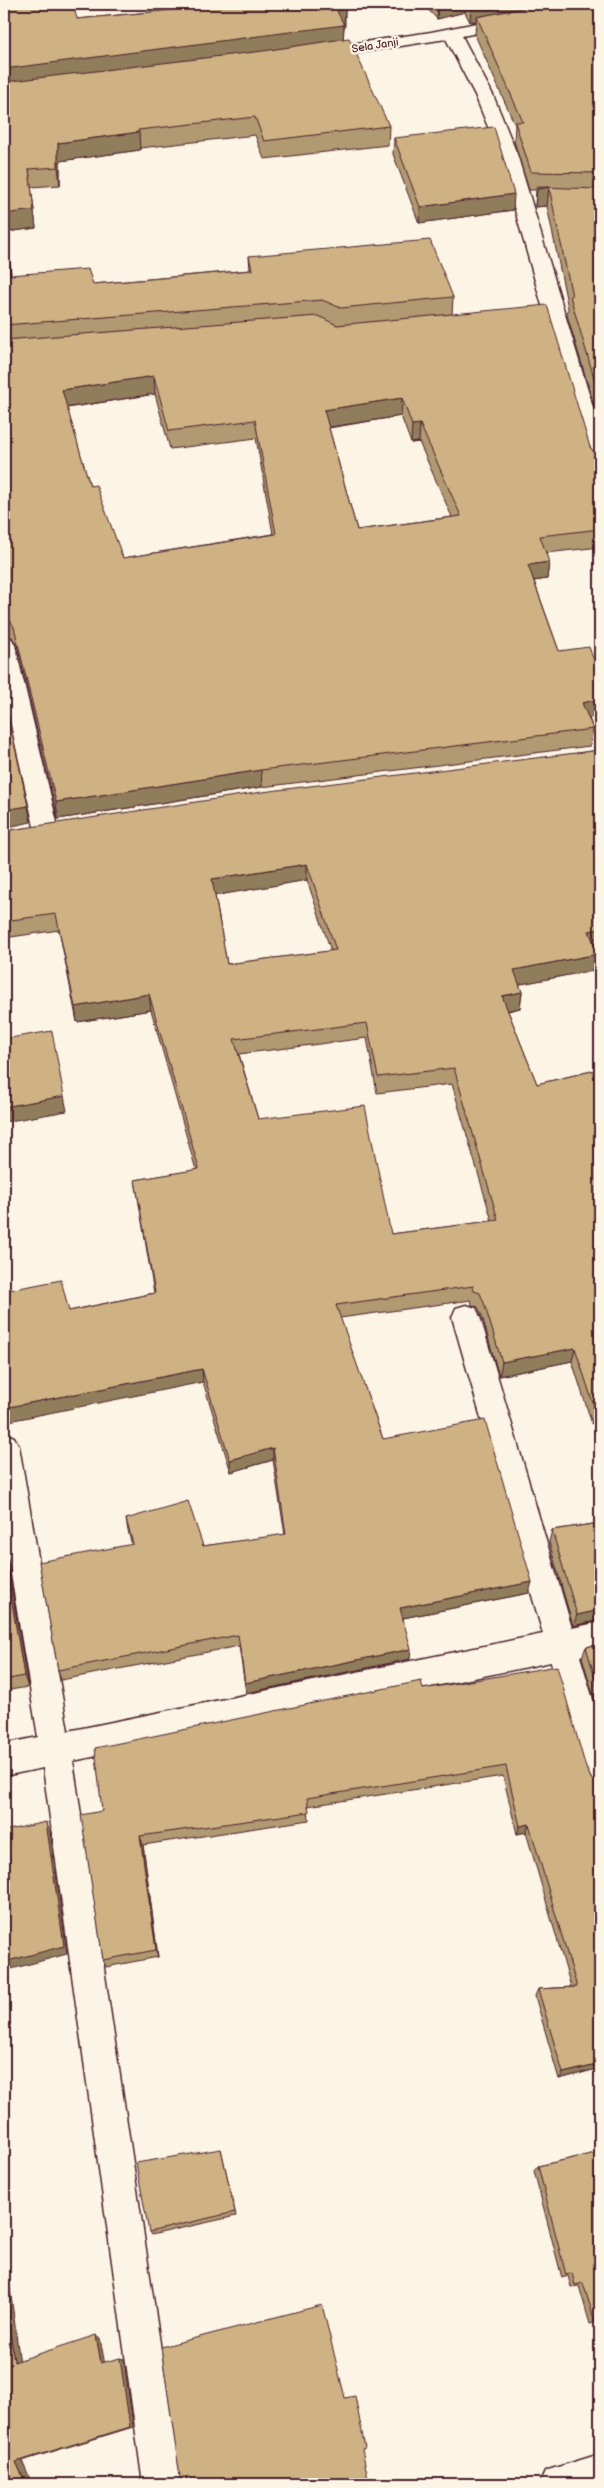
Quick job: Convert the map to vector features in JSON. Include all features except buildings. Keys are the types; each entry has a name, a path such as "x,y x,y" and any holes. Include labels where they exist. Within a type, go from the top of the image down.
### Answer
{"street":[{"name":"Sela Janji","path":"302,56 527,18"},
{"path":"452,32 484,95 508,154 600,464"},
{"path":"520,198 540,198"},
{"path":"494,320 554,314"},
{"path":"4,645 56,830 21,835"},
{"path":"466,1317 600,1776"},
{"path":"4,1446 56,1751 162,2484"},
{"path":"4,1760 56,1751 600,1637"},
{"path":"558,2484 600,2473"}]}
